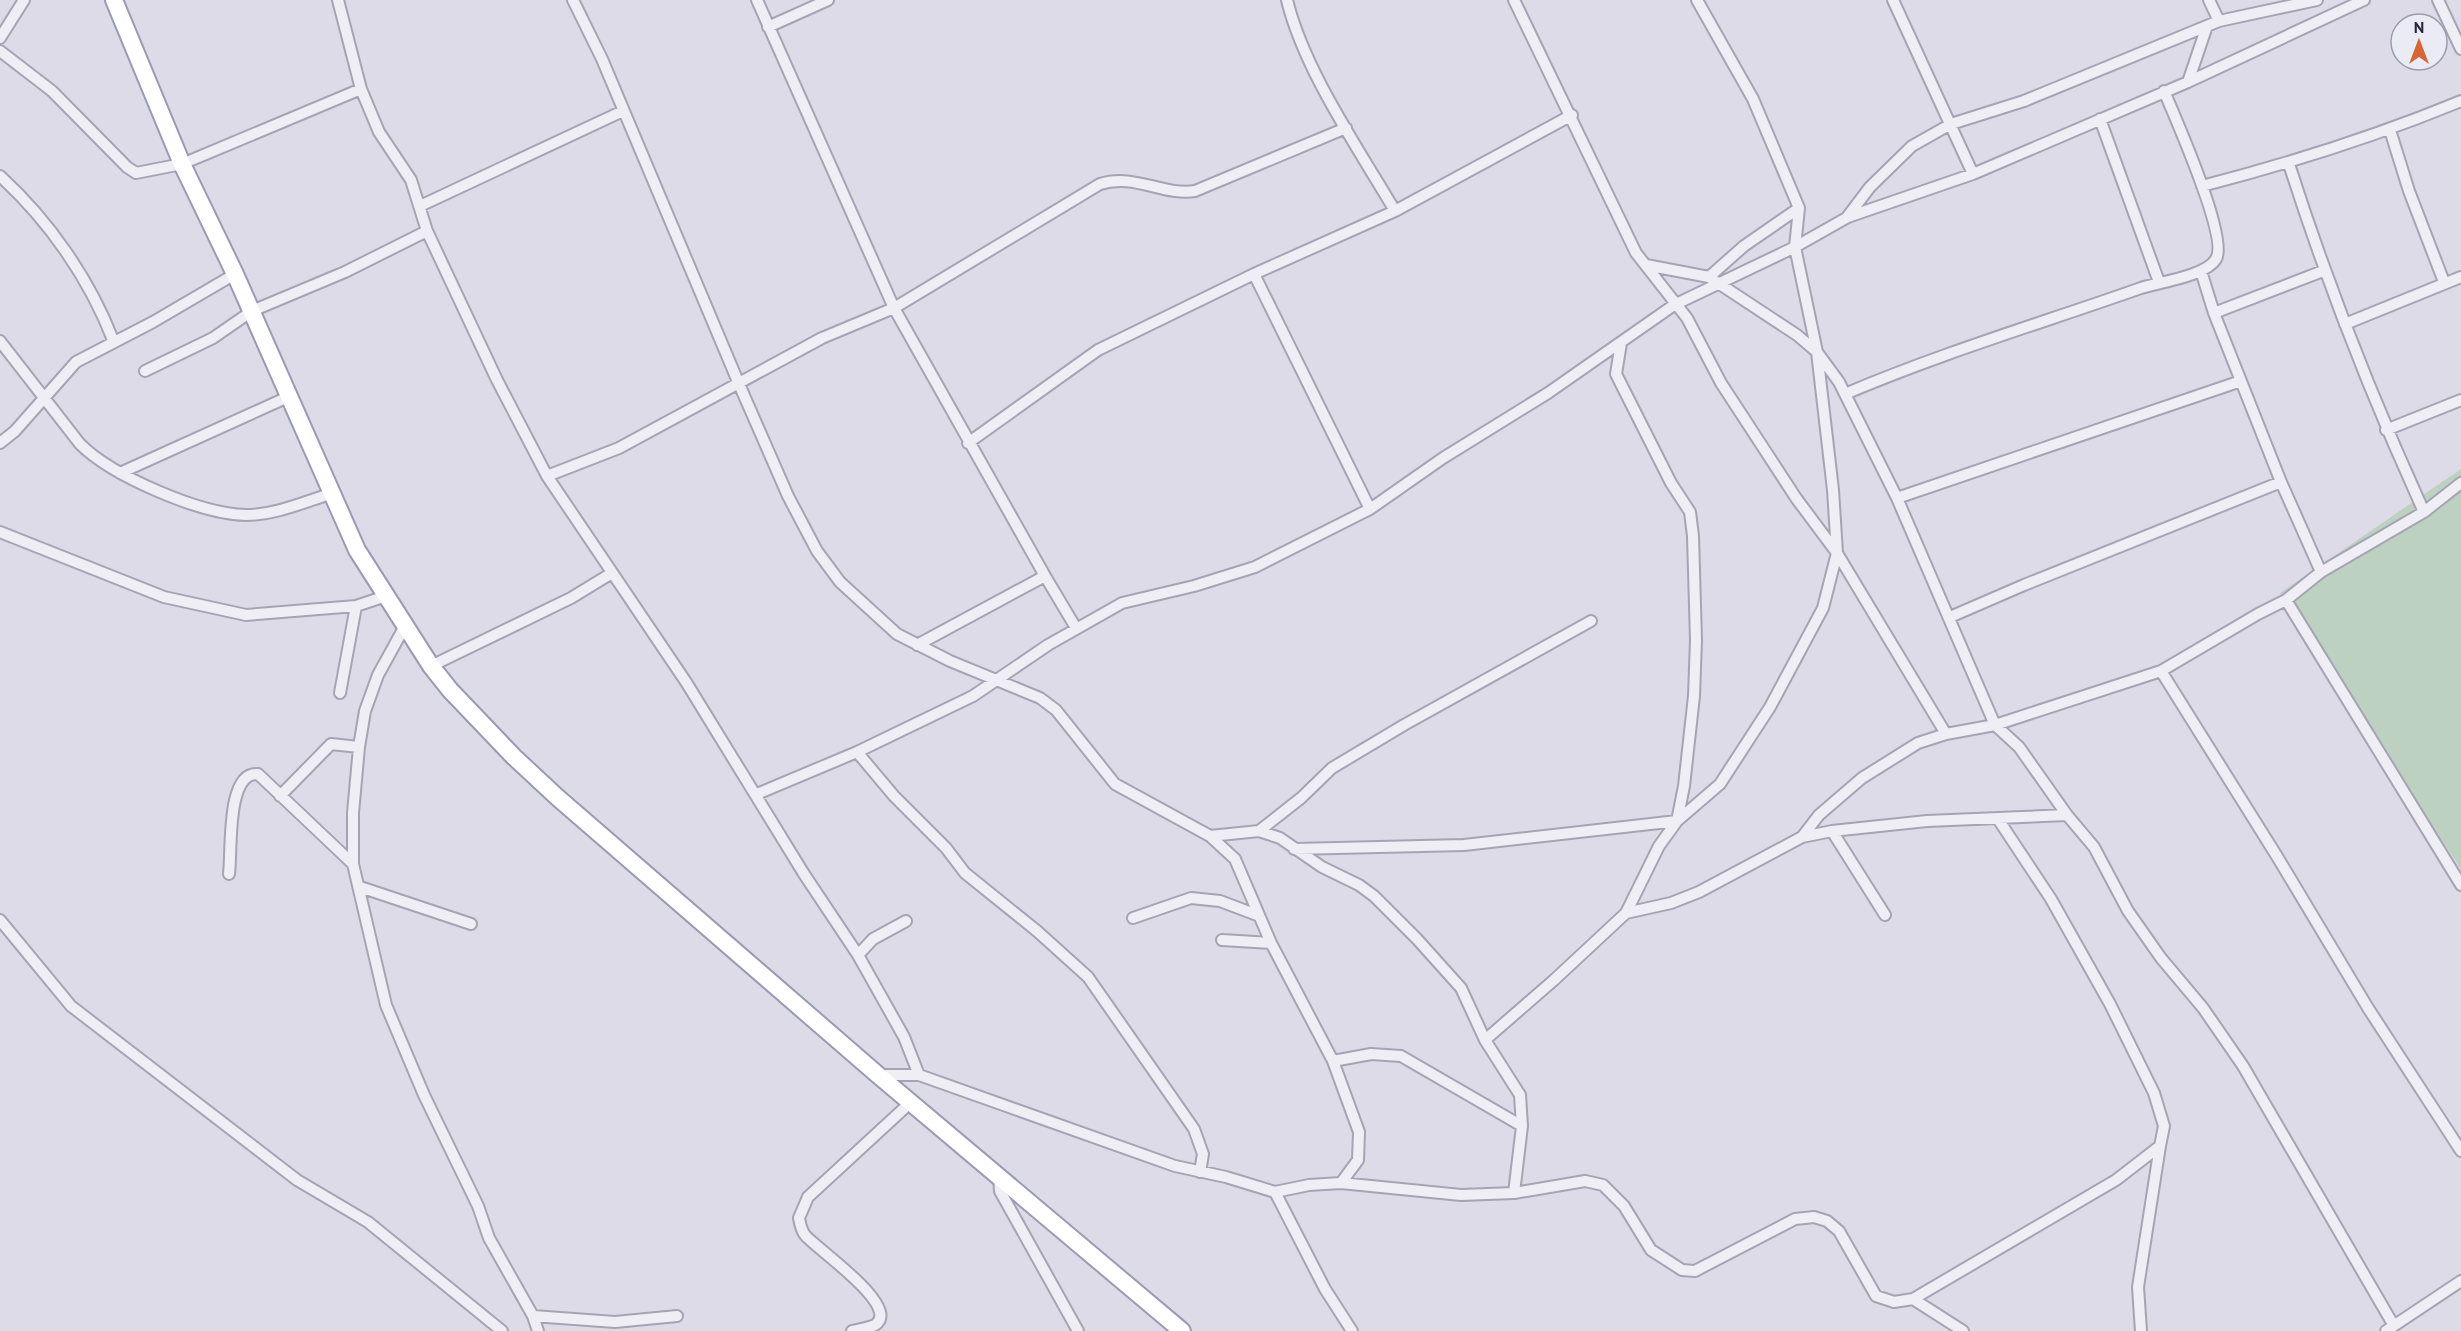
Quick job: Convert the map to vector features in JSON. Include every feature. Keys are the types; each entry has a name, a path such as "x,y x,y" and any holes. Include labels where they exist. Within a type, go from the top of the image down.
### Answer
{"main road":[{"path":"114,0 182,164 252,311 330,494 357,550 431,666 497,739 549,789 879,1075 1182,1331"}],"street":[{"path":"0,38 24,0"},
{"path":"338,0 361,89 379,132 411,180 427,231 497,380 548,476 686,682 757,794 804,874 858,955 904,1037 919,1075"},
{"path":"573,0 788,496 818,551 840,582 897,634 916,645 1040,698 1056,711 1114,784 1210,836 1235,859 1270,943 1333,1061 1359,1131 1358,1160 1341,1183"},
{"path":"757,0 894,308 968,443 1076,628"},
{"path":"768,27 828,0"},
{"path":"1287,0 1292,21 1314,69 1395,211"},
{"path":"1514,0 1572,116 1636,253 1674,305 1687,318 1722,383 1796,498 1837,553 1946,734"},
{"path":"1485,1040 1626,913 1659,846 1677,821 1720,784 1770,707 1823,608 1837,553 1833,490 1817,352 1795,247 1799,208 1753,99 1697,0"},
{"path":"1893,0 1973,174"},
{"path":"2209,0 2219,21"},
{"path":"1848,217 1870,187 1912,146 1951,124 2024,101 2219,21 2317,0"},
{"path":"757,794 857,752 973,696 1076,628 1122,603 1194,586 1255,567 1370,509 1443,458 1621,343 1674,305 1795,247 1848,217 1973,174 2188,82 2364,0"},
{"path":"2438,0 2461,49"},
{"path":"2188,82 2207,26"},
{"path":"0,51 52,92 132,171 142,173 182,164 361,89"},
{"path":"1845,394 1925,361 2159,282 2200,272 2216,259 2219,246 2202,186 2164,91"},
{"path":"2202,186 2289,164 2390,130 2461,101"},
{"path":"420,206 623,111"},
{"path":"968,443 1098,350 1254,274 1395,211 1572,116"},
{"path":"2100,119 2159,282"},
{"path":"548,476 619,448 822,338 894,308 1100,184 1111,180 1173,191 1195,191 1346,128"},
{"path":"2390,130 2409,190 2444,282"},
{"path":"2289,164 2323,271 2386,430 2424,512"},
{"path":"0,176 26,201 60,242 105,321 113,340"},
{"path":"1709,277 1744,246 1799,208"},
{"path":"145,371 213,338 252,311 345,272 427,231"},
{"path":"1646,265 1709,277 1722,283 1817,352 1845,394 1897,498 1995,725 2019,747 2067,815 2094,848 2128,910 2161,958 2203,1008 2243,1066 2390,1328 2461,1281"},
{"path":"2214,313 2323,271"},
{"path":"2200,272 2281,482 2321,572"},
{"path":"0,443 15,431 76,362 113,340 153,322 235,274"},
{"path":"1254,274 1370,509"},
{"path":"2345,324 2461,277"},
{"path":"0,341 93,457 120,473 200,506 232,514 262,514 330,494"},
{"path":"1621,343 1616,374 1671,483 1690,512 1693,536 1696,640 1694,696 1684,786 1677,821"},
{"path":"1897,498 2241,381"},
{"path":"120,473 288,397"},
{"path":"2386,430 2461,400"},
{"path":"1950,617 2281,482"},
{"path":"1802,837 1819,815 1862,778 1918,742 1995,725 2161,671 2286,600 2321,572 2424,512 2461,483"},
{"path":"0,532 164,597 246,615 356,606 386,596"},
{"path":"431,666 571,598 612,573"},
{"path":"916,645 1045,576"},
{"path":"2286,600 2461,885"},
{"path":"340,693 356,606"},
{"path":"1258,831 1302,798 1332,768 1404,725 1591,621"},
{"path":"405,626 378,675 365,711 352,813 353,864 386,1005 424,1095 478,1206 489,1238 533,1316 538,1331"},
{"path":"2161,671 2278,858 2368,1008 2461,1150"},
{"path":"280,796 331,744 359,747"},
{"path":"857,752 894,796 946,848 965,873 1037,931 1088,977 1194,1129 1203,1154 1200,1172"},
{"path":"229,874 234,795 243,777 249,773 258,774 353,864"},
{"path":"1626,913 1671,903 1699,892 1802,837 1832,831 1927,821 2067,815"},
{"path":"1998,819 2051,899 2110,1004 2149,1083 2164,1126 2138,1287 2141,1331"},
{"path":"1294,849 1464,846 1677,821"},
{"path":"1210,836 1258,831 1280,838 1294,849 1374,896 1461,988 1485,1040 1520,1095 1522,1126 1514,1193"},
{"path":"1832,831 1885,915"},
{"path":"360,887 471,924"},
{"path":"1134,918 1191,898 1220,901 1257,915"},
{"path":"0,920 71,1006 297,1180 368,1222 502,1331"},
{"path":"858,955 873,939 906,921"},
{"path":"1222,940 1270,943"},
{"path":"1333,1061 1371,1054 1401,1056 1522,1126"},
{"path":"879,1075 919,1075 1175,1166 1275,1192 1310,1185 1341,1183 1461,1196 1514,1193 1585,1181 1603,1185 1623,1206 1651,1250 1682,1270 1695,1271 1795,1219 1814,1217 1827,1221 1839,1231 1875,1296 1894,1302 1913,1299 2116,1180 2160,1146"},
{"path":"852,1331 874,1325 879,1320 872,1294 804,1235 799,1218 808,1197 911,1102"},
{"path":"999,1177 1000,1191 1078,1331"},
{"path":"1275,1192 1325,1289 1352,1331"},
{"path":"1913,1299 1963,1331"},
{"path":"533,1316 615,1322 677,1316"}],"green space":[{"path":"2461,469 2461,869 2280,593"}]}
